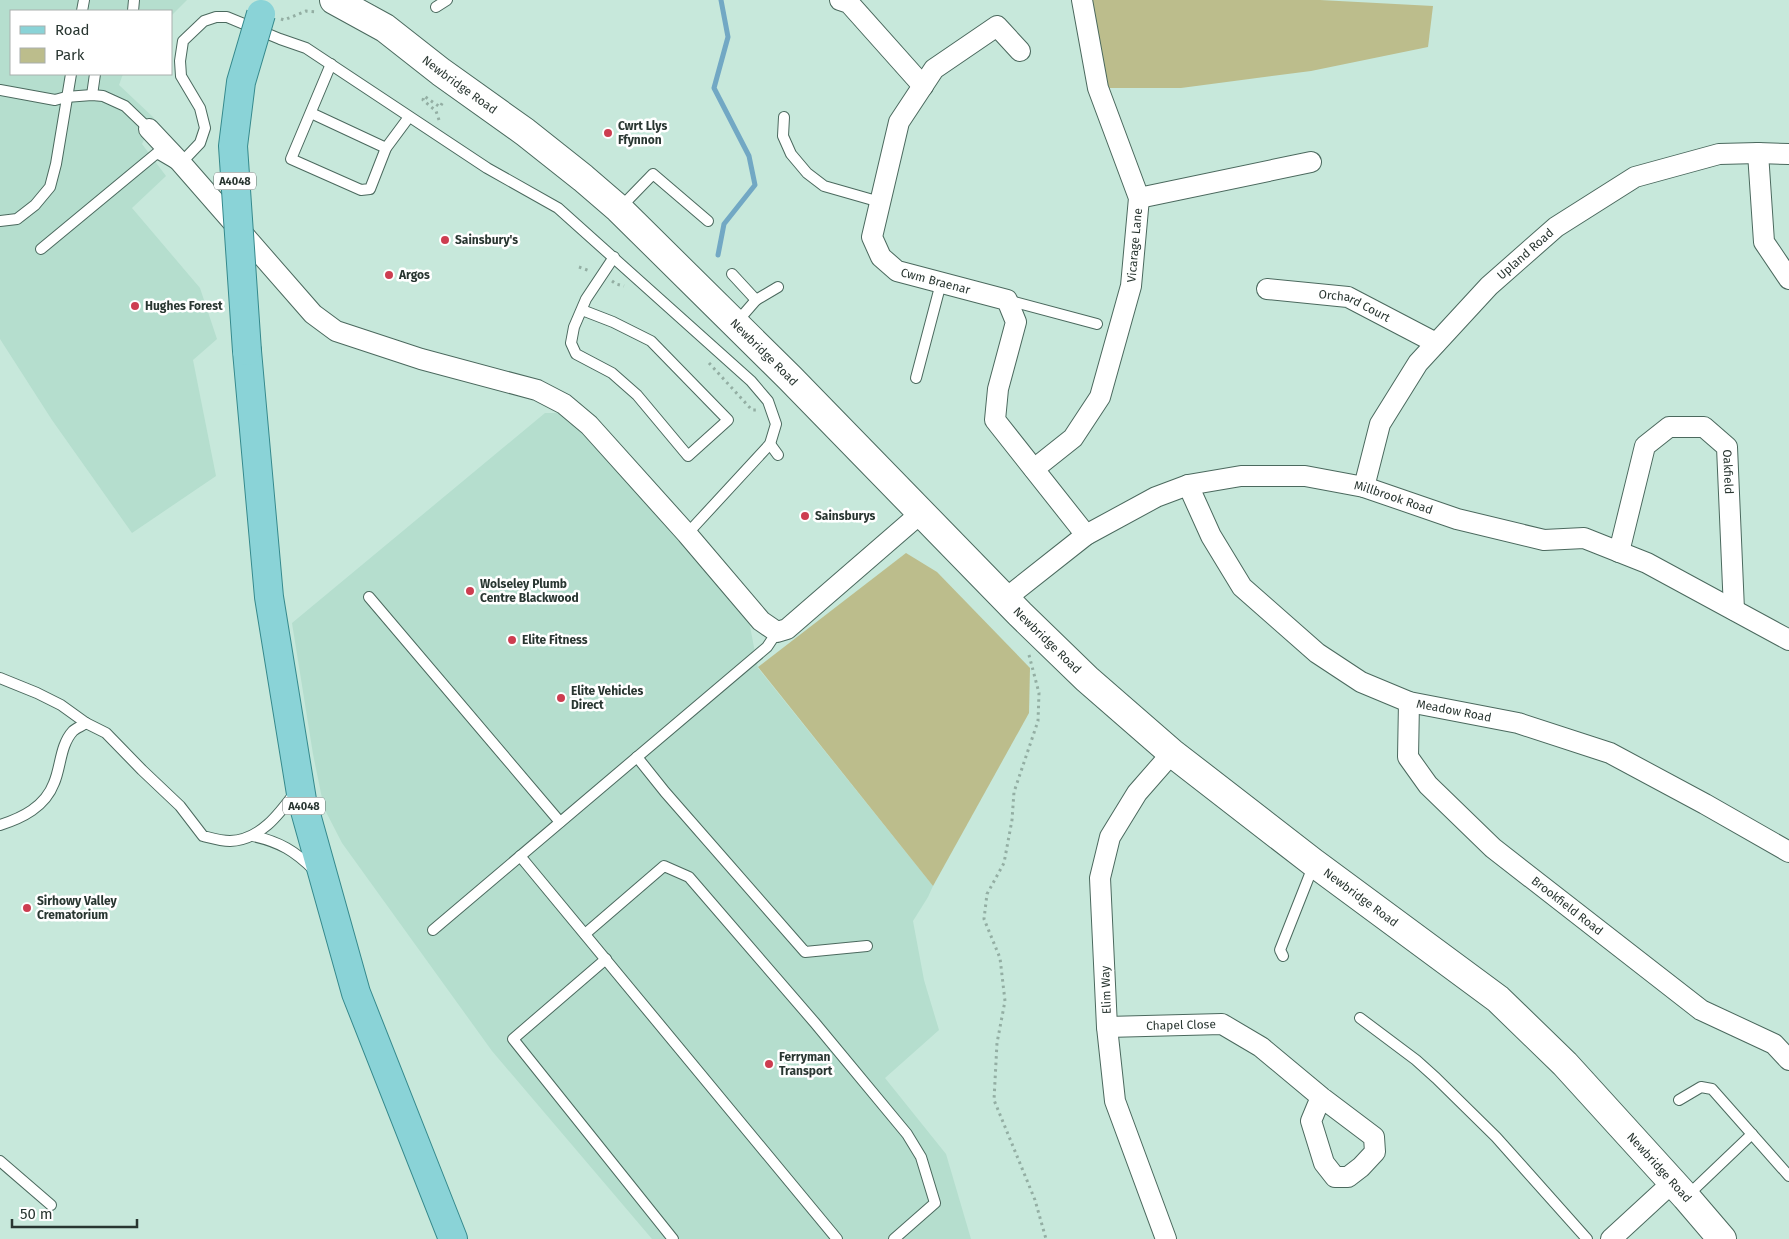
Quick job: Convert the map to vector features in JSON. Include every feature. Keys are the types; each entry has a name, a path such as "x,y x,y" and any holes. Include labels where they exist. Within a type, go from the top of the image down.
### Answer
{"main road":[{"name":"Newbridge Road","path":"368,0 385,28"},
{"name":"Newbridge Road","path":"330,7 385,28 454,82 525,132 619,209 736,324 1005,599 1080,672 1172,753 1314,863 1498,999 1564,1064 1680,1189 1722,1239"},
{"name":"A4048","path":"263,8 241,82 233,146 269,597 302,800 356,993 453,1239"}],"street":[{"path":"840,0 849,3 923,86"},
{"name":"Vicarage Lane","path":"1034,469 1073,438 1100,397 1131,286 1139,198 1098,88 1082,0"},
{"name":"Cwm Braenar","path":"1007,300 897,271 881,257 872,237 899,122 934,70 997,26 1020,51"},
{"path":"149,129 313,314 336,332 421,359 537,390 564,404 589,425 687,534 761,621 777,632 788,629 921,513"},
{"path":"1758,153 1764,242 1789,279"},
{"name":"Upland Road","path":"1364,487 1380,424 1418,363 1489,286 1556,227 1635,177 1719,154 1789,154"},
{"path":"1139,198 1311,162"},
{"name":"Orchard Court","path":"1268,289 1348,297 1436,343"},
{"path":"1007,300 1016,322 998,389 996,420 1086,535"},
{"name":"Oakfield","path":"1619,552 1645,446 1669,427 1704,427 1727,447 1734,610"},
{"name":"Millbrook Road","path":"1005,599 1086,535 1156,497 1188,485 1241,476 1306,476 1364,487 1465,521 1544,540 1584,538 1647,563 1789,640"},
{"name":"Meadow Road","path":"1188,485 1211,536 1242,587 1317,653 1361,682 1409,702 1518,723 1610,753 1789,852"},
{"name":"Brookfield Road","path":"1409,702 1408,757 1428,785 1493,848 1701,1010 1774,1044 1789,1060"},
{"name":"Elim Way","path":"1166,1239 1115,1101 1107,1027 1100,878 1110,837 1137,794 1172,753"},
{"name":"Chapel Close","path":"1107,1027 1222,1024 1261,1047 1321,1097"},
{"path":"1611,1239 1680,1189"}],"lane":[{"path":"436,7 447,0"},
{"path":"42,249 157,153 174,163 181,163 200,143 204,128 200,108 182,76 180,61 183,41 204,21 216,17 227,17 306,48 487,168 558,208 751,381 768,401 776,424 770,444 687,534"},
{"path":"331,64 291,159 361,190 370,189 386,148 409,117"},
{"path":"0,221 17,219 35,205 50,187 56,164 70,75"},
{"path":"92,95 95,75"},
{"path":"0,90 55,100 66,97 103,96 125,106 149,129"},
{"path":"311,113 386,148"},
{"path":"784,117 783,136 791,154 807,173 824,186 880,202"},
{"path":"619,209 653,174 708,221"},
{"path":"582,310 613,322 651,341 728,420 688,456 637,395 612,373 576,354 571,343 574,327 586,299 614,257"},
{"path":"732,274 756,300"},
{"path":"916,378 941,283"},
{"path":"736,324 756,300 778,287"},
{"path":"1007,300 1097,324"},
{"path":"770,444 778,455"},
{"path":"370,597 560,822"},
{"path":"433,930 767,647 777,632"},
{"path":"0,678 53,701 86,723 106,733 180,806 203,836 230,841 253,836 270,839 288,847 324,879"},
{"path":"0,825 19,819 37,807 54,784 66,741 73,731 86,723"},
{"path":"637,757 665,792 805,952 867,946"},
{"path":"253,836 279,815 300,786"},
{"path":"520,856 837,1239"},
{"path":"1282,956 1280,950 1314,863"},
{"path":"585,934 664,866 689,877 907,1134 921,1157 935,1203 894,1239"},
{"path":"606,959 513,1039 673,1239"},
{"path":"1360,1018 1416,1060 1436,1078 1496,1137 1588,1239"},
{"path":"1679,1100 1701,1087 1712,1089 1789,1176"},
{"path":"1680,1189 1752,1134"},
{"path":"0,1161 51,1205"}],"path":[{"path":"263,8 284,20 306,11 330,7"},
{"path":"433,133 439,123 436,111 423,100 424,96 440,107 454,82"},
{"path":"1030,657 1039,693 1038,721 1014,792 1012,820 1004,863 987,894 984,920 1000,958 1005,1001 997,1043 994,1100 1035,1200 1046,1239"}],"shaded area":[{"path":"0,0 187,0 172,15 172,10 10,10 10,75 123,75 119,85 154,118 142,144 166,176 132,208 200,288 217,339 193,360 216,476 132,533 52,420 0,339"},
{"path":"545,413 558,413 583,434 623,476 749,621 758,668 933,886 913,921 924,980 939,1030 885,1078 946,1154 971,1239 652,1239 492,1051 342,843 324,808 313,754 292,623"}],"green space":[{"path":"1086,0 1320,0 1433,6 1428,47 1311,71 1181,88 1109,88"},
{"path":"906,553 937,572 1030,668 1029,713 933,886 758,667"}],"waterway":[{"path":"718,255 724,224 755,185 749,156 714,88 728,37 721,0"}],"place":[{"name":"Cwrt Llys Ffynnon","path":"608,133"},
{"name":"Sainsbury's","path":"445,240"},
{"name":"Argos","path":"389,275"},
{"name":"Hughes Forest","path":"135,306"},
{"name":"Sainsburys","path":"805,516"},
{"name":"Wolseley Plumb Centre Blackwood","path":"470,591"},
{"name":"Elite Fitness","path":"512,640"},
{"name":"Elite Vehicles Direct","path":"561,698"},
{"name":"Sirhowy Valley Crematorium","path":"27,908"},
{"name":"Ferryman Transport","path":"769,1064"}]}
